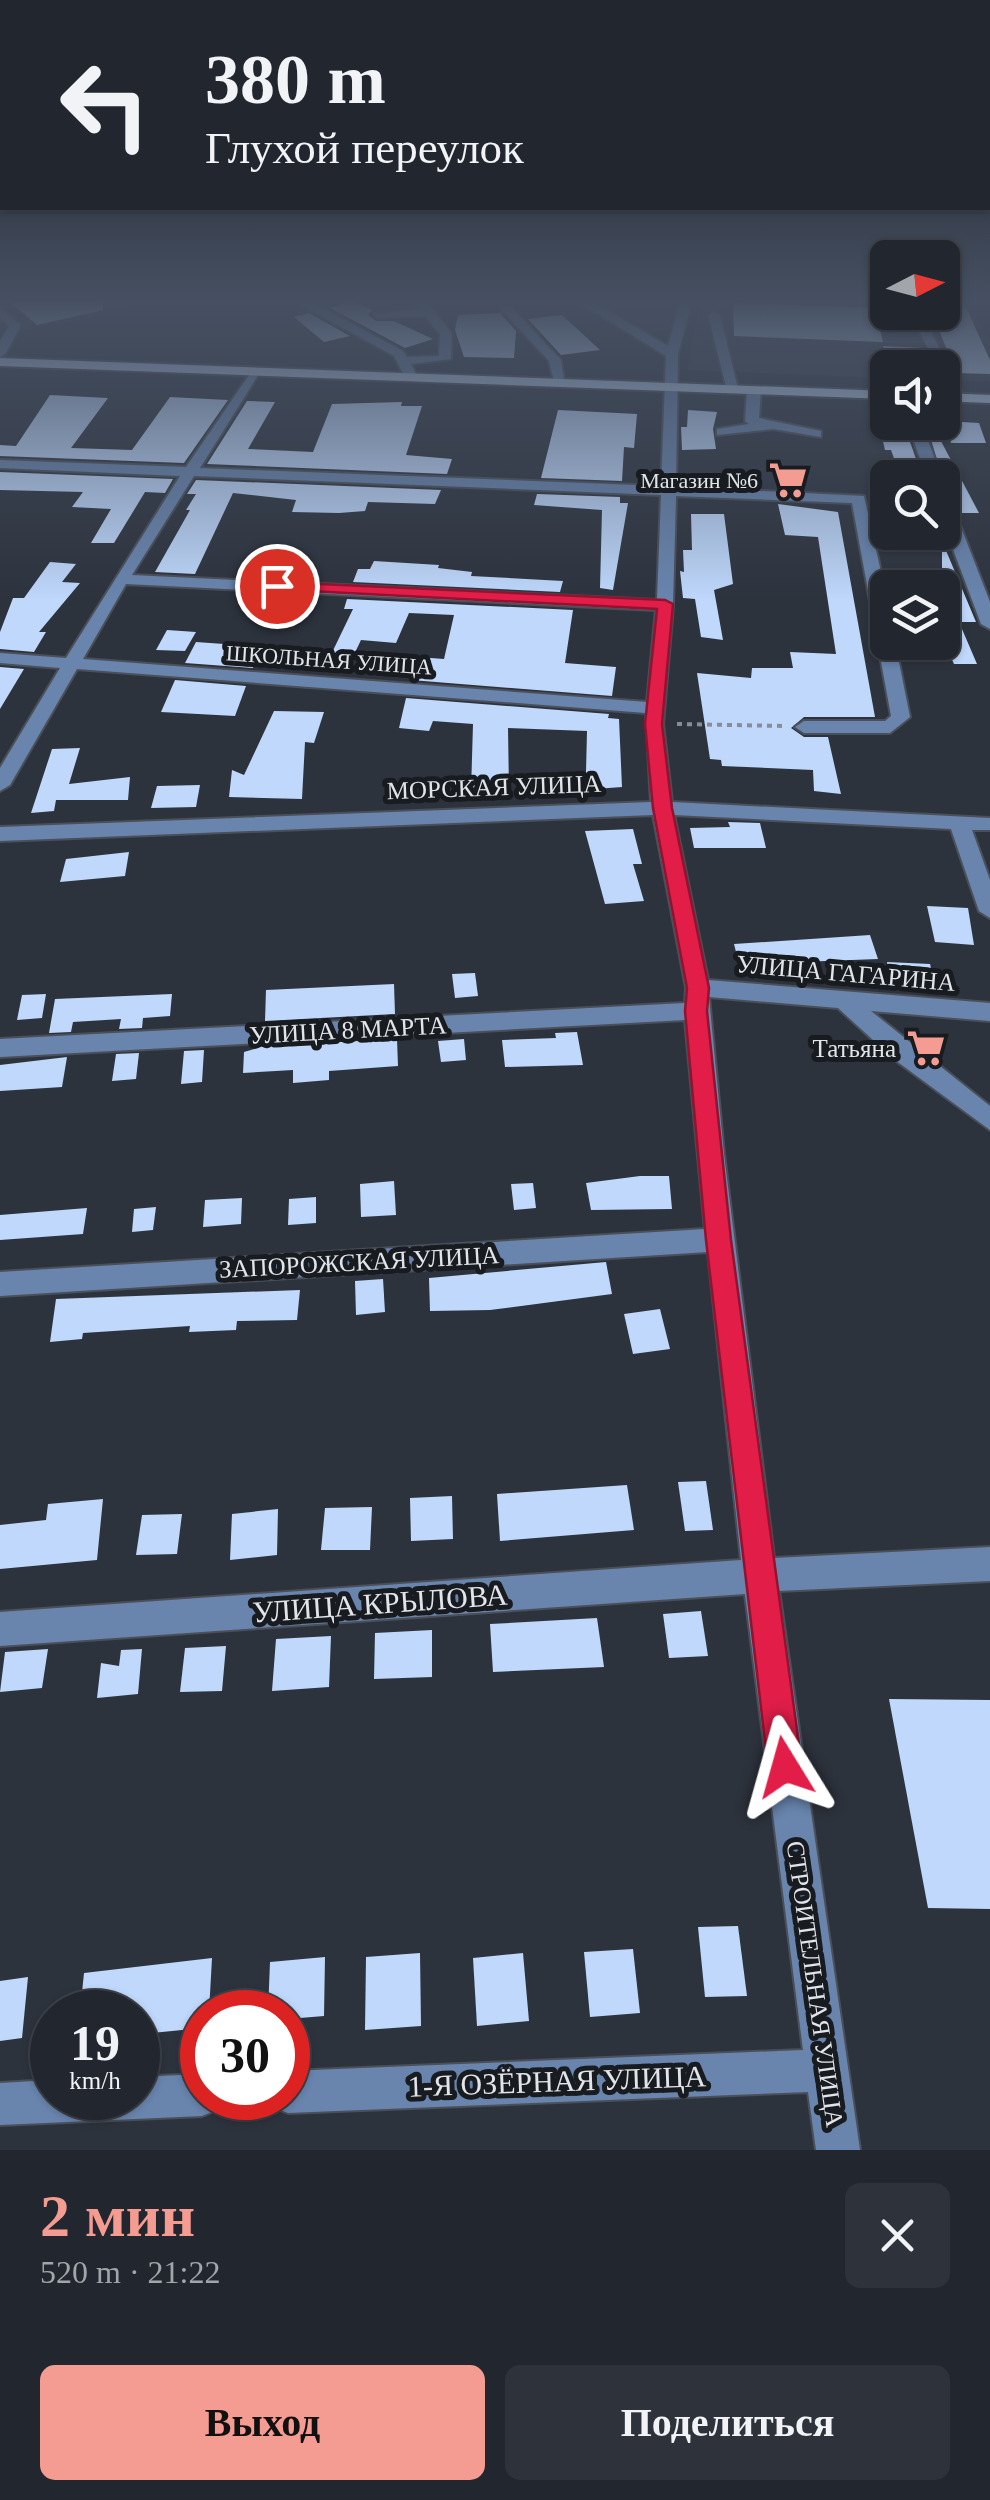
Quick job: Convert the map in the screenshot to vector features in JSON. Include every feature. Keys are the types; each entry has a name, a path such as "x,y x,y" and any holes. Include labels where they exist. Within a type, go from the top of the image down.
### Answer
{"street":[{"path":"0,785 70,663 235,401"},
{"name":"СТРОИТЕЛЬНАЯ УЛИЦА","path":"671,401 665,604 654,716 662,808 697,1000 719,1240 759,1578 838,2150"},
{"path":"753,401 752,421 816,434"},
{"path":"722,432 774,426"},
{"path":"0,464 859,499 901,717 890,727 804,727"},
{"path":"960,545 990,624"},
{"path":"122,579 665,604"},
{"name":"ШКОЛЬНАЯ УЛИЦА","path":"0,658 654,716"},
{"name":"МОРСКАЯ УЛИЦА","path":"0,834 662,808 990,824"},
{"path":"960,822 990,911"},
{"name":"УЛИЦА ГАГАРИНА","path":"697,1000 845,1001 990,1012"},
{"name":"УЛИЦА 8 МАРТА","path":"0,1048 697,1000"},
{"path":"845,1001 904,1054 990,1120"},
{"name":"ЗАПОРОЖСКАЯ УЛИЦА","path":"0,1284 719,1240"},
{"name":"УЛИЦА КРЫЛОВА","path":"0,1628 930,1564 990,1564"},
{"name":"1-Я ОЗЁРНАЯ УЛИЦА","path":"310,2091 826,2070"},
{"path":"0,2104 180,2096"}],"path":[{"path":"654,716 804,727"}],"building":[{"path":"46,401 106,401 71,448 132,450 167,401 227,401 184,463 0,456 0,445 16,446"},
{"path":"247,401 275,402 248,449 313,452 332,404 402,402 401,406 422,406 406,455 452,459 447,474 207,464"},
{"path":"558,410 637,414 634,448 624,447 622,481 541,478"},
{"path":"688,410 717,412 713,429 716,449 682,450 681,427 687,427"},
{"path":"960,422 979,423 986,443 950,440 960,440"},
{"path":"883,440 909,440 916,460 895,460 891,450 885,450"},
{"path":"931,440 940,440 951,460 937,460"},
{"path":"0,472 173,479 165,493 145,492 114,543 91,543 111,509 72,507 83,492 0,490"},
{"path":"960,477 979,513 960,513"},
{"path":"196,480 441,490 435,504 368,502 365,511 339,513 292,512 296,500 233,493 195,574 155,572 190,510 186,510 196,494 187,494"},
{"path":"537,494 620,497 620,503 628,503 613,590 600,588 602,510 534,505"},
{"path":"778,504 838,512 875,717 804,717 791,728 804,737 828,737 841,794 814,791 813,770 722,766 721,760 710,759 697,673 751,678 752,668 793,668 790,652 836,654 818,537 785,535"},
{"path":"691,514 724,514 733,584 714,590 723,640 701,637 695,599 683,598 680,571 684,572 683,550 692,550"},
{"path":"942,550 946,550 954,570 942,570"},
{"path":"374,561 439,565 438,568 472,572 471,576 563,581 560,592 353,582 358,569 370,569"},
{"path":"50,562 76,564 62,582 80,583 39,632 46,632 34,652 0,649 0,632 13,598 24,598"},
{"path":"960,584 976,622 960,622"},
{"path":"347,599 573,610 565,663 616,667 612,696 411,680 417,657 444,659 454,615 409,613 396,643 361,640 349,665 327,663 353,609 344,609"},
{"path":"960,624 977,664 954,664 952,660 960,660"},
{"path":"167,630 196,632 185,651 156,650"},
{"path":"196,642 262,644 253,668 185,663"},
{"path":"0,667 24,669 0,709"},
{"path":"175,680 246,686 235,716 161,712"},
{"path":"406,698 609,714 608,718 619,719 622,787 595,789 586,772 587,731 508,728 509,792 471,792 473,724 433,721 429,731 399,728"},
{"path":"274,711 324,712 314,743 305,742 302,799 229,797 232,770 244,775"},
{"path":"80,748 69,784 130,777 128,800 56,800 54,811 31,813 52,749"},
{"path":"200,785 196,807 151,808 157,786"},
{"path":"728,822 760,823 766,848 694,848 690,828 730,827"},
{"path":"633,829 642,864 633,864 644,901 605,904 585,831"},
{"path":"129,852 125,876 60,882 66,859"},
{"path":"927,906 968,908 974,945 935,942"},
{"path":"870,935 878,959 773,963 775,970 741,972 734,944"},
{"path":"887,962 930,964 935,985 891,983"},
{"path":"475,973 478,996 455,998 452,974"},
{"path":"394,984 395,1014 265,1021 266,990"},
{"path":"46,994 42,1018 17,1020 22,995"},
{"path":"172,994 170,1016 143,1018 142,1028 119,1029 121,1019 73,1022 71,1032 49,1033 55,999"},
{"path":"577,1032 583,1065 505,1067 502,1040 556,1038 555,1033"},
{"path":"397,1039 398,1066 329,1071 329,1080 293,1083 293,1070 243,1073 244,1052 264,1046"},
{"path":"464,1039 466,1060 441,1062 438,1041"},
{"path":"204,1050 202,1082 181,1084 184,1051"},
{"path":"139,1053 136,1079 112,1081 116,1054"},
{"path":"67,1057 62,1087 0,1091 0,1065"},
{"path":"669,1176 672,1209 591,1210 586,1183"},
{"path":"394,1181 396,1215 361,1217 360,1184"},
{"path":"533,1183 536,1208 514,1210 511,1184"},
{"path":"316,1197 316,1223 288,1225 289,1199"},
{"path":"242,1198 241,1224 203,1227 205,1200"},
{"path":"156,1207 153,1230 132,1232 134,1209"},
{"path":"87,1208 83,1234 0,1240 0,1215"},
{"path":"606,1262 612,1294 490,1310 430,1311 429,1278"},
{"path":"383,1279 385,1312 356,1315 355,1281"},
{"path":"300,1290 297,1320 237,1321 236,1330 189,1332 190,1326 83,1333 82,1339 50,1342 56,1299"},
{"path":"660,1309 670,1349 633,1354 624,1314"},
{"path":"706,1481 713,1530 685,1531 678,1482"},
{"path":"627,1485 634,1530 500,1541 497,1494"},
{"path":"452,1496 453,1539 411,1541 410,1498"},
{"path":"103,1499 97,1560 0,1569 0,1525 46,1520 48,1504"},
{"path":"372,1507 370,1550 321,1550 325,1508"},
{"path":"278,1509 277,1555 230,1560 232,1514"},
{"path":"182,1514 177,1554 136,1555 142,1515"},
{"path":"701,1611 708,1656 669,1658 663,1614"},
{"path":"597,1618 604,1667 493,1672 490,1624"},
{"path":"432,1630 432,1677 374,1679 375,1633"},
{"path":"331,1636 329,1687 272,1691 276,1639"},
{"path":"226,1646 222,1691 180,1692 185,1648"},
{"path":"48,1649 42,1688 0,1692 5,1652"},
{"path":"142,1649 138,1694 97,1698 101,1663 119,1666 121,1650"},
{"path":"889,1699 990,1700 990,1909 928,1908"},
{"path":"738,1926 747,1996 705,1997 698,1927"},
{"path":"633,1949 640,2013 590,2017 584,1952"},
{"path":"420,1953 421,2026 365,2030 366,1957"},
{"path":"523,1953 529,2021 477,2026 473,1958"},
{"path":"325,1957 324,2016 310,2017 310,1990 269,1990 270,1962"},
{"path":"212,1958 210,1990 180,1990 180,2030 160,2032 160,1990 82,1990 84,1973"},
{"path":"28,1977 22,2038 0,2041 0,1981"}],"place":[{"name":"Магазин №6","path":"788,480"},
{"name":"Татьяна","path":"926,1048"}],"route":[{"path":"277,586 665,604 654,708 662,808 698,988 696,1011 719,1240 785,1767"}]}
